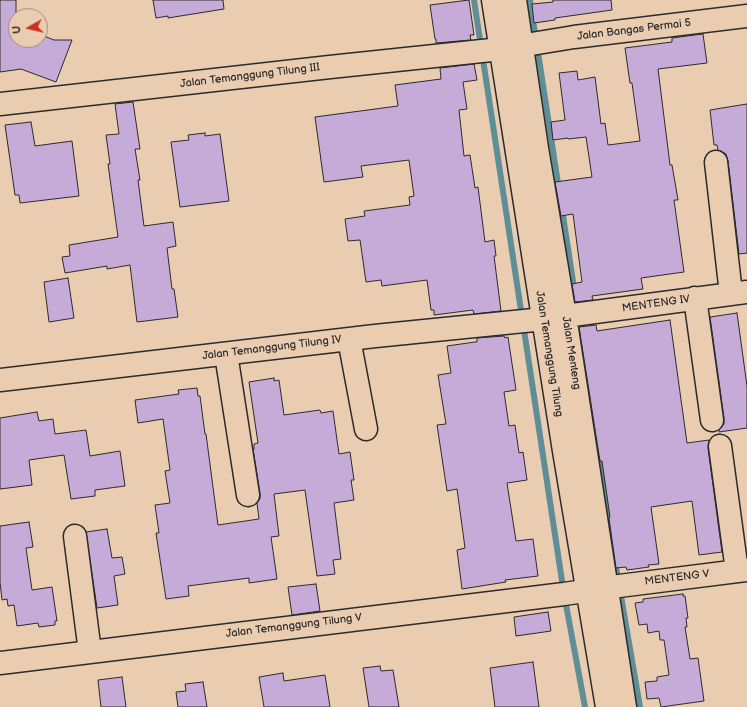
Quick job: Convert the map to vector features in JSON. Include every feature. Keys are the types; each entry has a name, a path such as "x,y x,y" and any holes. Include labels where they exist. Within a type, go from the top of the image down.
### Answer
{"street":[{"name":"Jalan Temanggung Tilung","path":"493,0 544,319 597,589 607,707"},
{"name":"Jalan Menteng","path":"515,0 537,148 565,316 597,589 625,707"},
{"name":"Jalan Bangas Permai 5","path":"501,49 522,44 574,36 747,16"},
{"name":"Jalan Temanggung Tilung III","path":"0,104 501,49"},
{"path":"716,162 739,293"},
{"name":"MENTENG IV","path":"565,316 739,293"},
{"path":"695,298 712,420"},
{"name":"Jalan Temanggung Tilung IV","path":"0,380 349,339 544,319"},
{"path":"349,339 366,429"},
{"path":"226,354 248,495"},
{"path":"720,446 742,570"},
{"path":"75,536 90,652"},
{"name":"MENTENG V","path":"597,589 742,570"},
{"name":"Jalan Temanggung Tilung V","path":"0,663 597,589"}],"building":[{"path":"0,0 16,0 16,8 8,8 8,48 48,48 48,38 54,40 72,40 56,82 21,69 0,72"},
{"path":"153,0 223,0 224,9 168,18 168,16 156,18"},
{"path":"469,0 474,35 470,35 471,40 436,43 430,5"},
{"path":"553,0 611,0 612,10 555,18 555,20 534,23 532,4 553,2"},
{"path":"703,34 707,63 658,69 670,165 672,165 678,200 674,200 684,272 641,278 643,289 592,296 593,300 575,302 572,284 582,282 573,214 561,216 555,182 592,177 586,137 553,140 551,122 565,120 559,73 577,71 578,80 595,77 601,124 605,123 608,145 640,141 632,83 630,83 625,48 672,42 672,38"},
{"path":"474,64 477,80 463,82 467,109 459,110 464,156 470,155 475,188 478,187 485,242 494,240 496,256 494,256 501,311 474,314 473,310 434,315 434,310 431,310 427,280 382,286 381,280 366,282 360,240 348,241 345,219 365,216 364,211 410,205 409,197 414,196 409,160 361,166 363,177 324,182 315,117 398,106 395,85 441,79 440,68"},
{"path":"133,102 140,149 135,149 140,180 138,180 144,226 173,222 176,246 167,248 172,289 174,289 178,317 137,322 130,265 107,269 107,266 65,273 62,257 70,256 69,245 118,237 108,164 110,164 106,135 119,134 115,104"},
{"path":"747,104 747,253 739,254 728,161 726,154 718,150 717,145 714,145 710,110"},
{"path":"31,122 35,146 72,141 79,196 20,203 19,195 15,195 5,125"},
{"path":"205,133 205,136 220,134 229,201 180,207 171,142 189,140 188,135"},
{"path":"68,278 74,318 49,322 44,282"},
{"path":"737,313 747,386 747,428 719,432 724,424 724,418 710,317"},
{"path":"670,320 687,443 709,440 708,448 722,552 699,555 692,501 651,507 659,564 627,570 626,567 616,568 602,461 600,461 579,327 596,325 597,331"},
{"path":"504,336 505,338 508,337 516,390 504,392 509,426 515,425 519,453 523,452 527,480 507,483 516,541 533,539 538,576 505,580 506,582 462,589 457,550 465,548 457,489 447,491 437,425 446,424 438,375 451,373 447,346 477,342 477,338"},
{"path":"274,378 274,381 279,380 284,415 320,410 321,413 333,411 339,454 350,452 354,480 351,480 354,500 334,503 341,559 333,560 335,574 317,576 305,490 274,494 279,536 271,537 277,579 249,583 249,578 188,586 189,596 166,599 156,533 159,533 155,505 170,503 165,471 170,470 163,419 138,423 135,400 179,394 178,390 197,388 198,396 200,396 206,434 218,525 259,519 257,503 260,499 260,493 253,449 254,444 258,443 249,382"},
{"path":"37,412 39,421 53,419 55,434 86,430 90,456 120,451 125,486 95,490 95,496 71,499 64,455 29,460 32,485 0,489 0,418"},
{"path":"29,522 33,547 26,548 32,590 52,587 57,621 55,621 55,625 39,627 38,623 17,626 14,605 8,606 7,599 2,600 0,582 0,526"},
{"path":"107,529 112,558 122,557 125,574 114,576 118,605 97,608 86,532"},
{"path":"316,584 320,611 292,615 288,587"},
{"path":"683,594 683,596 685,596 688,618 686,618 687,627 685,627 690,659 698,658 704,701 661,707 659,698 647,699 645,682 657,681 657,677 669,675 664,640 660,640 659,631 648,633 647,624 639,625 635,603 643,602 643,599"},
{"path":"548,612 551,631 516,636 514,617"},
{"path":"533,662 539,707 495,707 490,668"},
{"path":"380,666 381,671 393,670 399,707 369,707 363,668"},
{"path":"283,673 284,681 325,675 330,707 264,707 259,677"},
{"path":"122,677 126,707 101,707 98,680"},
{"path":"203,682 207,707 178,707 176,692 186,691 185,684"}],"waterway":[{"path":"474,0 564,594 585,707"},
{"path":"530,0 559,190"},
{"path":"562,209 581,334"},
{"path":"599,454 610,526"},
{"path":"615,561 640,707"}]}
